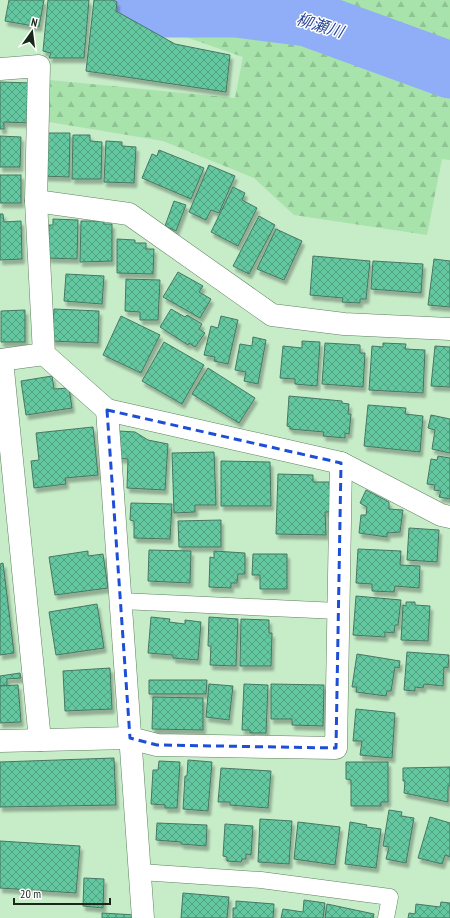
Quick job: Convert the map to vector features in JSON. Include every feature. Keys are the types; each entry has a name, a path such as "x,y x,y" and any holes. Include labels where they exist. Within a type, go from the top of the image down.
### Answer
{"street":[{"path":"0,69 39,66 36,201 44,354 107,410 341,463 441,515 450,517"},
{"path":"36,201 129,214 272,315 344,324 450,329"},
{"path":"40,740 1,360 44,354"},
{"path":"107,410 143,918"},
{"path":"0,741 130,738 157,745 336,748 341,463"}],"lane":[{"path":"121,601 338,611"},
{"path":"140,872 261,880 390,897 386,918"}],"highlighted area":[{"path":"107,410 341,463 336,748 157,745 130,738"}],"green space":[{"path":"265,0 450,0 450,56 309,3"},
{"path":"163,19 257,21 313,35 442,86 450,86 450,160 442,159 427,235 294,215 254,178 163,141 49,122 50,80 235,98 243,57 163,29"}],"building":[{"path":"9,0 44,0 39,27 5,21"},
{"path":"48,0 89,0 84,58 49,58 51,53 43,51"},
{"path":"94,0 113,0 117,2 116,11 175,44 230,55 226,92 86,71"},
{"path":"0,82 31,83 30,123 4,122 4,129 0,129"},
{"path":"42,133 70,133 69,177 41,176"},
{"path":"73,135 90,135 90,141 102,142 101,179 72,179"},
{"path":"0,136 21,137 20,167 0,167"},
{"path":"106,141 122,142 122,146 136,147 134,183 104,182"},
{"path":"159,150 204,168 191,199 142,178 152,154 157,156"},
{"path":"209,165 235,176 219,213 211,210 206,220 189,212"},
{"path":"0,175 21,175 21,203 0,203"},
{"path":"233,187 245,193 242,200 257,208 238,246 211,232"},
{"path":"174,201 186,205 176,231 165,226"},
{"path":"0,214 3,214 4,222 21,221 22,259 0,260"},
{"path":"259,216 275,225 249,274 233,266"},
{"path":"53,219 78,220 77,259 48,258 49,225 53,225"},
{"path":"81,221 104,221 104,224 112,224 112,261 80,262"},
{"path":"276,229 302,241 284,280 257,269"},
{"path":"117,239 135,240 135,243 146,243 146,249 154,249 153,274 117,273"},
{"path":"313,256 370,261 366,299 360,299 360,303 342,302 343,298 310,295"},
{"path":"434,259 450,261 450,307 428,305"},
{"path":"373,261 423,264 421,293 371,289"},
{"path":"178,272 203,286 199,292 211,299 200,318 163,297"},
{"path":"66,274 104,276 102,304 64,301"},
{"path":"126,279 160,280 158,320 140,320 140,312 125,311"},
{"path":"54,309 99,311 98,343 52,341"},
{"path":"171,309 185,317 187,315 202,324 199,329 205,333 195,347 189,343 188,345 160,327"},
{"path":"25,310 25,342 1,342 1,311"},
{"path":"121,316 160,335 141,373 103,355"},
{"path":"221,316 238,320 228,364 214,361 215,357 204,355 211,326 218,328"},
{"path":"253,337 266,340 258,384 244,381 246,372 235,370 240,344 252,346"},
{"path":"302,341 320,342 317,386 295,384 295,379 280,378 283,346 302,348"},
{"path":"164,342 204,365 182,404 142,381"},
{"path":"325,343 360,345 360,353 365,353 363,387 322,384"},
{"path":"383,343 406,344 405,349 425,350 423,393 369,390 372,346 383,347"},
{"path":"435,346 450,347 450,387 431,386"},
{"path":"208,368 255,398 239,423 192,394"},
{"path":"52,376 54,389 69,388 72,408 26,415 21,381"},
{"path":"289,396 342,401 342,403 349,404 348,414 351,414 349,434 345,433 345,438 323,436 324,432 290,429 290,427 287,426"},
{"path":"368,405 406,408 405,414 423,416 420,452 364,446"},
{"path":"431,415 450,419 450,453 432,449 435,430 428,428"},
{"path":"93,427 98,475 65,478 66,484 34,488 31,461 39,460 36,433"},
{"path":"119,431 135,432 148,440 168,444 165,490 127,488 128,459 117,458"},
{"path":"214,452 216,505 195,505 195,512 174,513 172,453"},
{"path":"438,456 450,458 450,499 439,497 441,491 434,490 435,485 427,484 431,459 437,460"},
{"path":"221,461 270,462 271,506 221,506"},
{"path":"278,474 313,475 313,482 329,482 329,486 332,486 332,512 325,512 326,535 276,534"},
{"path":"366,490 389,502 389,509 403,510 400,532 387,533 387,537 359,533 361,515 366,515 367,507 360,503"},
{"path":"131,503 172,504 170,539 134,538 134,521 130,520"},
{"path":"221,520 221,547 179,547 178,521"},
{"path":"409,528 439,530 437,562 407,560"},
{"path":"358,549 401,551 400,565 420,566 419,588 395,586 394,592 372,591 372,584 356,583"},
{"path":"149,550 191,551 190,583 148,581"},
{"path":"88,551 88,556 103,554 108,588 55,595 49,557"},
{"path":"214,551 245,553 245,574 238,574 237,583 231,583 231,588 209,587 210,557 214,558"},
{"path":"253,554 287,554 287,589 260,589 260,575 252,575"},
{"path":"3,563 14,653 0,655 0,564"},
{"path":"356,596 401,600 398,625 395,625 394,633 385,632 385,637 353,635"},
{"path":"406,602 415,602 415,605 430,606 428,641 401,640 403,605 406,606"},
{"path":"97,604 104,648 56,655 49,612"},
{"path":"151,617 170,619 169,622 185,624 185,620 201,622 198,660 173,658 173,655 148,653"},
{"path":"209,617 238,619 236,666 210,665 211,646 208,646"},
{"path":"241,619 269,620 269,633 272,633 271,666 240,666"},
{"path":"407,652 449,655 448,668 444,667 443,686 424,684 423,688 415,687 415,691 404,690"},
{"path":"357,654 400,661 399,668 395,667 391,691 387,691 386,696 356,692 357,687 352,687"},
{"path":"110,668 112,709 65,711 63,671"},
{"path":"20,673 21,678 7,679 7,685 0,686 0,676"},
{"path":"149,680 207,680 206,694 149,694"},
{"path":"209,684 233,686 229,720 206,717"},
{"path":"244,684 268,685 266,733 250,733 250,730 242,730"},
{"path":"271,684 324,685 323,726 292,725 292,719 271,719"},
{"path":"18,685 21,722 0,723 0,686"},
{"path":"153,697 203,698 203,730 152,729"},
{"path":"356,709 395,713 392,758 360,755 362,741 353,741"},
{"path":"114,758 116,805 0,807 0,762"},
{"path":"188,760 212,762 208,811 183,809 185,776 187,776"},
{"path":"159,761 180,762 177,808 165,808 165,805 151,804 153,770 158,770"},
{"path":"346,762 388,762 388,802 381,802 381,806 351,806 351,780 346,779"},
{"path":"450,767 448,802 404,793 405,781 403,781 403,768"},
{"path":"221,768 271,771 268,808 230,805 230,802 218,802"},
{"path":"389,810 402,812 401,816 414,818 406,863 386,859 389,847 383,846"},
{"path":"430,817 450,823 450,857 445,855 442,864 418,858"},
{"path":"260,819 292,821 289,864 258,862"},
{"path":"298,822 340,827 335,865 294,859"},
{"path":"350,822 367,825 366,827 381,829 376,868 345,864"},
{"path":"157,823 207,825 206,846 156,840"},
{"path":"225,824 253,826 251,855 246,854 246,859 242,859 241,862 227,861 227,857 223,856"},
{"path":"0,841 80,846 76,893 0,888"},
{"path":"84,878 104,879 103,908 83,906"},
{"path":"183,893 229,897 227,918 181,918"},
{"path":"304,900 325,903 323,918 281,918 283,909 303,912"},
{"path":"236,901 274,904 273,918 233,918 233,908 236,908"},
{"path":"441,902 450,903 450,918 408,918 409,913 415,914 416,904 440,907"},
{"path":"327,904 374,914 373,918 325,918"},
{"path":"102,913 136,915 136,918 102,918"}],"waterway":[{"name":"柳瀬川","path":"138,0 155,9 236,9 307,18 450,70"}]}
